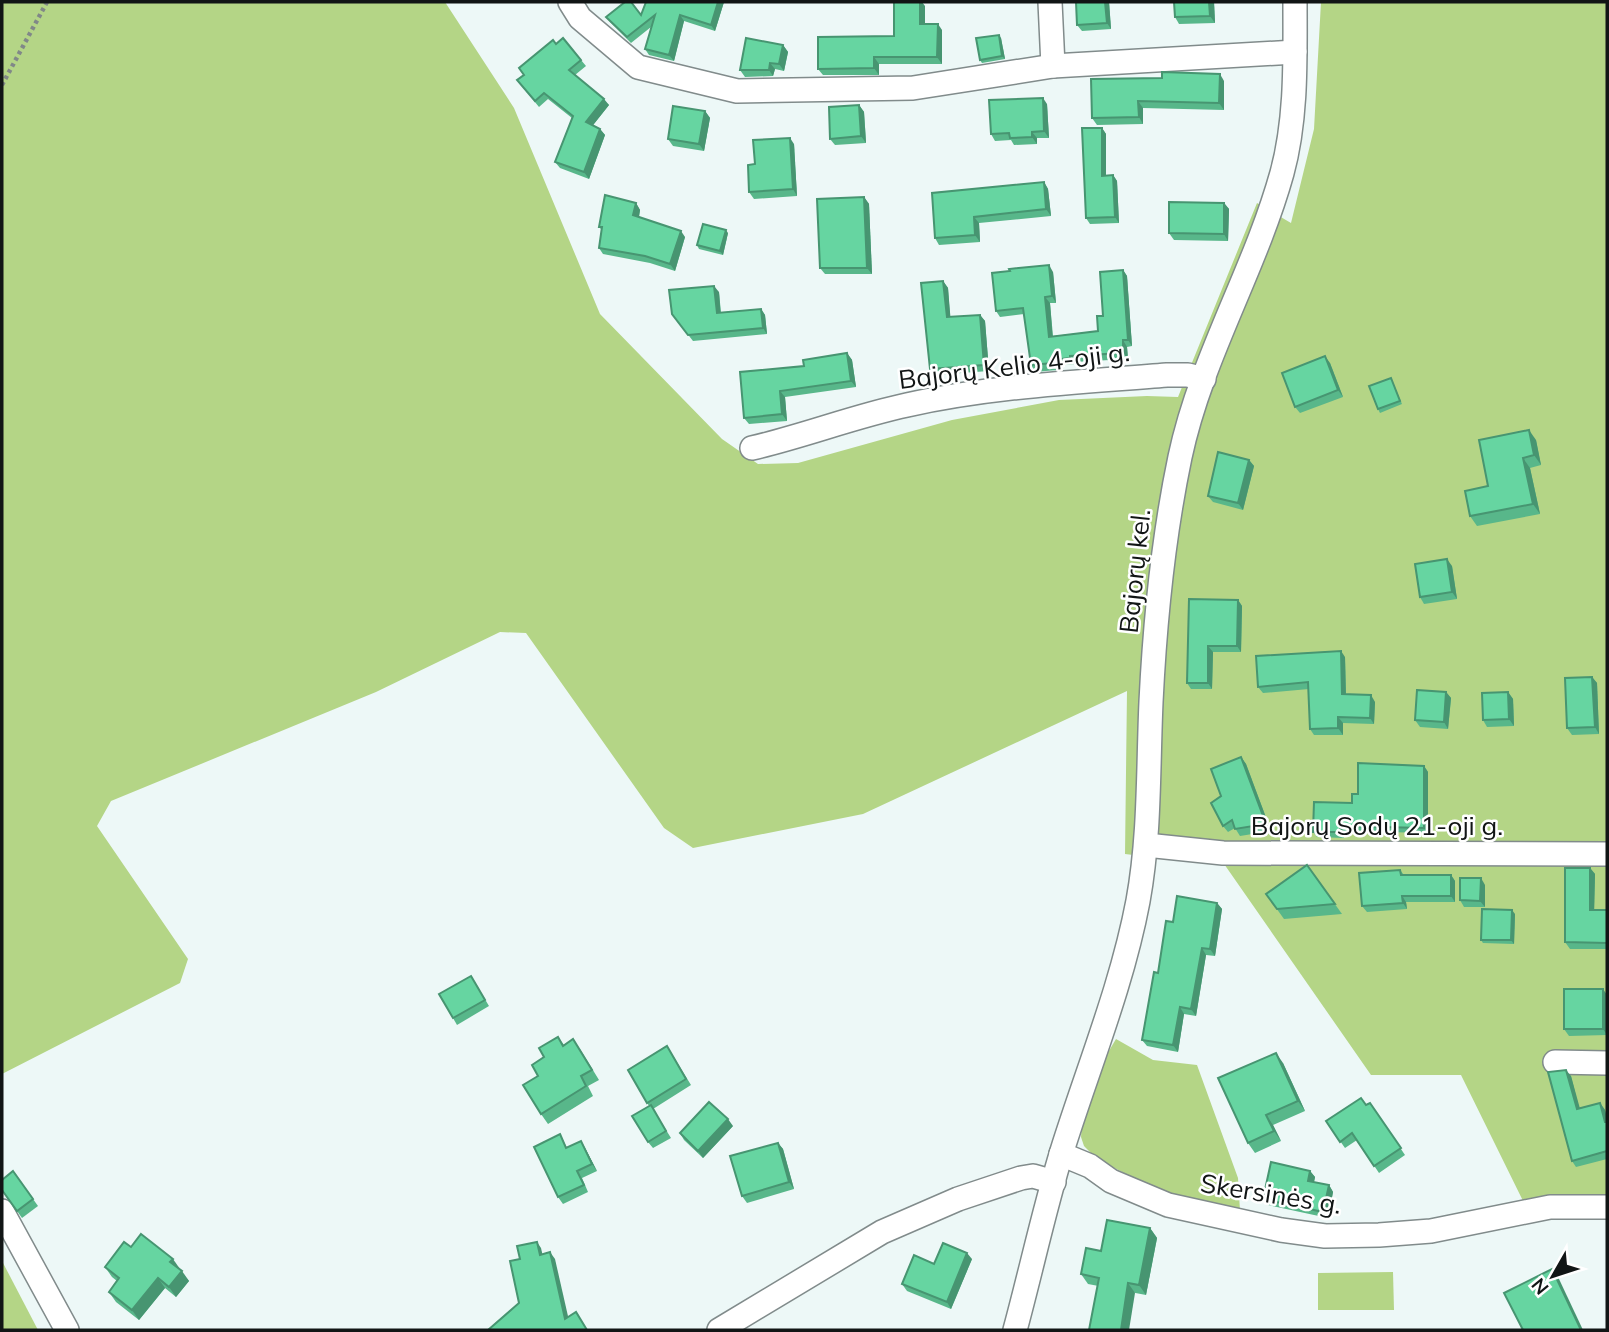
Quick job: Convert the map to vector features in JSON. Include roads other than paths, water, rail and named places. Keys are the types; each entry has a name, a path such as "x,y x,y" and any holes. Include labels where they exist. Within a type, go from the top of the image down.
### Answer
{"street":[{"path":"570,2 580,18 638,67 737,92 914,88 1054,66 1295,52"},
{"path":"1050,2 1054,66"},
{"name":"Bajorų kel.","path":"1015,1330 1061,1154 1125,957 1137,903 1146,845 1151,699 1161,569 1169,508 1183,439 1223,327 1263,231 1283,170 1292,119 1295,2"},
{"name":"Bajorų Kelio 4-oji g.","path":"752,448 906,405 979,393 1167,376 1188,375 1204,379"},
{"name":"Bajorų Sodų 21-oji g.","path":"1146,845 1223,853 1607,854"},
{"path":"1555,1062 1607,1063"},
{"name":"Skersinės g.","path":"1061,1154 1090,1166 1111,1181 1168,1205 1281,1230 1325,1236 1432,1231 1550,1207 1607,1207"},
{"path":"719,1330 895,1227 958,1199 1021,1178 1033,1176 1054,1182"},
{"path":"2,1212 67,1330"}]}
